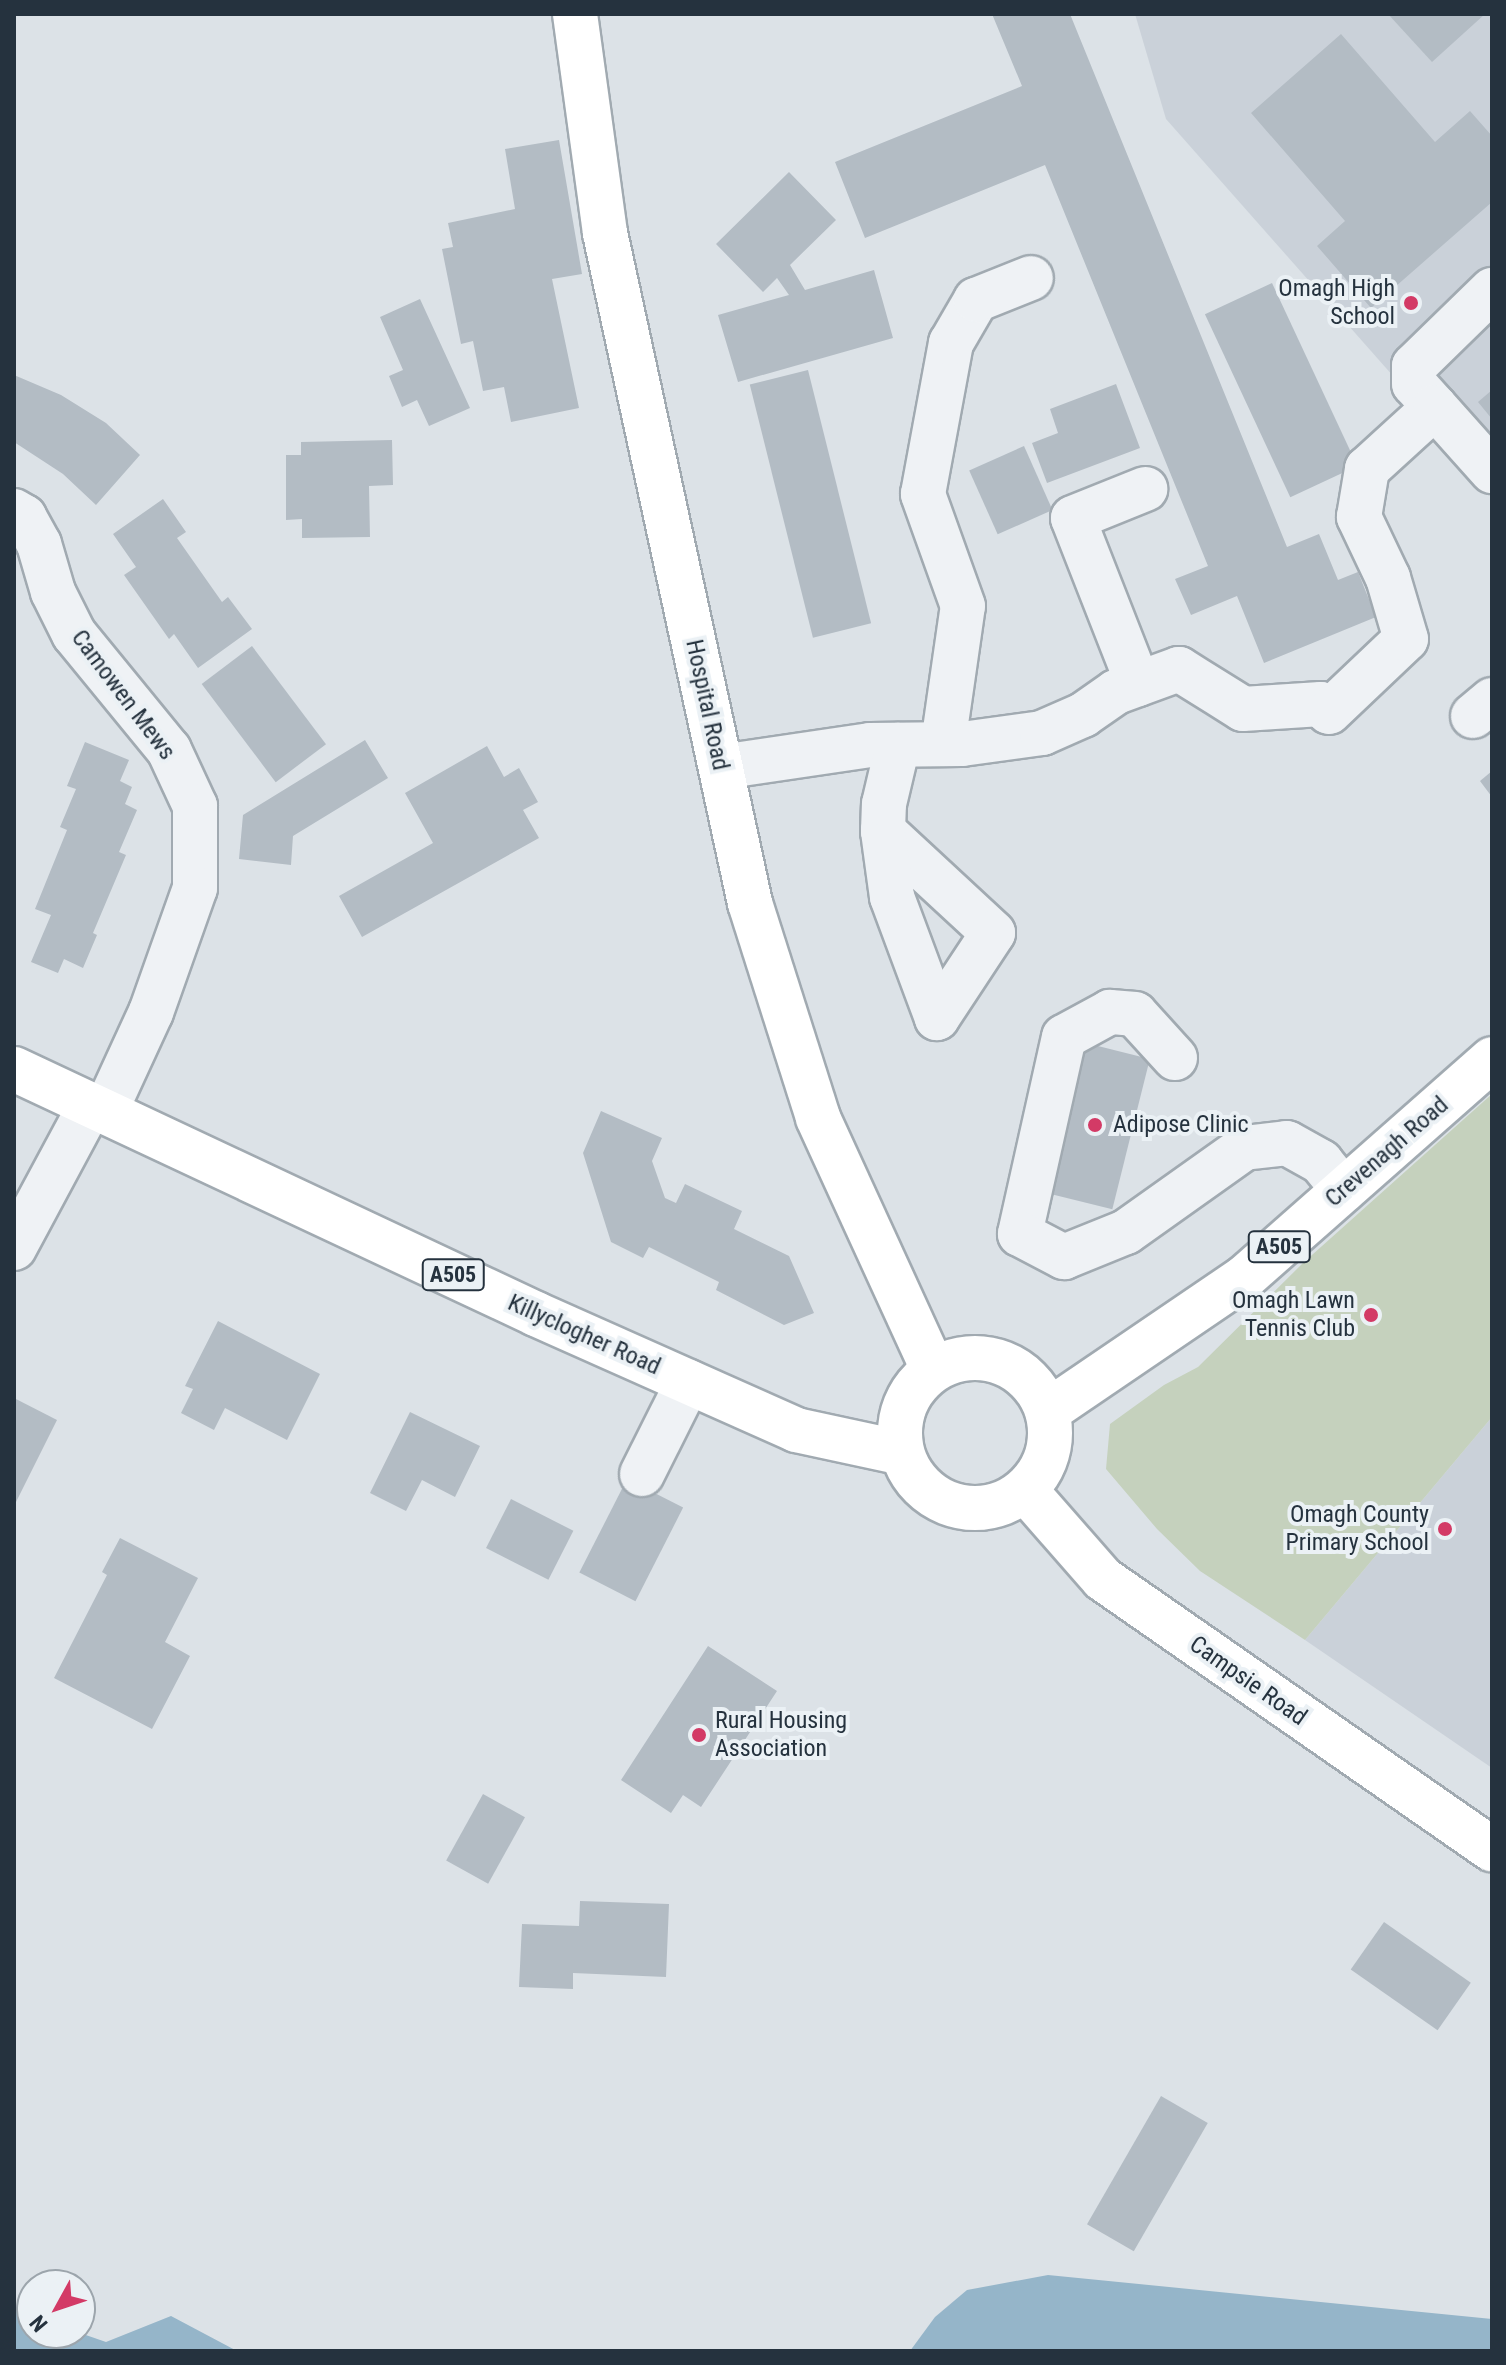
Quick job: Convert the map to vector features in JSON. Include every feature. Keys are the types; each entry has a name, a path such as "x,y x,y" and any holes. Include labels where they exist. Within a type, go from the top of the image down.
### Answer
{"main road":[{"name":"Hospital Road","path":"575,14 605,233 750,903 818,1118 933,1369"},
{"name":"Crevenagh Road","path":"1048,1411 1244,1278 1492,1059"},
{"name":"Killyclogher Road","path":"14,1069 796,1430 902,1453"},
{"path":"982,1357 1010,1365 1033,1383 1048,1411 1051,1438 1041,1471 1025,1490 999,1505 969,1509 947,1504 929,1494 916,1481 902,1453 899,1425 903,1406 913,1387 933,1369 956,1359 982,1357"},
{"name":"Campsie Road","path":"1025,1490 1103,1579 1492,1849"}],"street":[{"path":"943,744 963,606 923,494 951,343 976,300 1031,278"},
{"path":"1492,290 1414,366 1414,384 1492,471"},
{"path":"721,767 870,745 943,744 1042,733 1083,715 1116,692 1179,669 1243,709 1321,704 1329,712 1406,639 1388,578 1359,517 1367,469 1435,407"},
{"path":"1138,684 1073,518 1145,489"},
{"name":"Camowen Mews","path":"14,511 24,517 39,544 53,592 74,634 169,750 195,806 195,888 151,1012 98,1109 14,1248"},
{"path":"883,831 884,804 898,745"},
{"path":"1175,1058 1135,1014 1110,1012 1064,1037 1020,1234 1064,1257 1126,1232 1244,1148 1287,1143 1321,1162 1344,1190"},
{"path":"642,1474 688,1382"}],"shaded area":[{"name":"Omagh High School","path":"1135,14 1492,14 1492,488 1166,119"},
{"name":"Omagh County Primary School","path":"1492,1417 1492,1768 1305,1640"}],"green space":[{"name":"Omagh Lawn Tennis Club","path":"1492,1094 1492,1417 1305,1640 1200,1571 1157,1529 1106,1469 1110,1424 1164,1385 1198,1367 1303,1263"}],"water":[{"path":"1048,2275 1492,2319 1492,2351 910,2351 935,2317 967,2290"},
{"path":"14,2308 16,2349 96,2349 96,2339 106,2342 171,2316 237,2351 14,2351"}],"building":[{"path":"992,14 1070,14 1287,547 1319,534 1338,580 1358,572 1376,617 1264,663 1237,596 1191,615 1175,579 1208,566 1045,165 865,238 835,162 1022,86"},
{"path":"1388,14 1485,14 1432,62"},
{"path":"1341,34 1435,142 1470,111 1492,136 1492,202 1371,308 1317,246 1345,221 1251,113"},
{"path":"559,140 582,274 552,279 579,408 511,422 504,387 483,391 473,341 461,344 442,249 453,247 448,223 515,209 505,149"},
{"path":"789,172 836,220 790,265 805,290 874,270 893,338 738,382 718,315 789,295 777,278 763,292 716,244"},
{"path":"1272,283 1357,466 1290,497 1205,314"},
{"path":"420,299 470,408 429,426 417,400 402,407 389,376 403,370 380,317"},
{"path":"808,370 871,623 813,638 750,385"},
{"path":"14,375 61,395 106,423 140,455 96,505 63,474 14,442"},
{"path":"1116,384 1140,448 1047,483 1032,443 1058,433 1050,409"},
{"path":"1492,390 1492,419 1478,402"},
{"path":"392,440 393,485 369,486 370,537 302,538 302,519 286,520 286,455 301,455 301,442"},
{"path":"1024,446 1052,510 998,534 969,470"},
{"path":"163,499 186,532 177,538 222,602 228,597 252,629 198,668 174,634 169,639 124,575 136,567 113,534"},
{"path":"252,646 326,744 276,782 202,684"},
{"path":"365,740 388,778 293,836 291,865 239,859 243,815"},
{"path":"85,742 129,760 120,781 132,787 125,804 137,810 119,852 126,855 93,933 97,935 83,968 64,959 58,973 31,962 51,915 35,909 67,830 60,827 76,789 67,786"},
{"path":"487,746 504,777 519,768 538,802 523,810 539,838 362,937 339,896 433,843 405,793"},
{"path":"1492,771 1492,797 1480,781"},
{"name":"Adipose Clinic","path":"1078,1041 1150,1059 1112,1209 1041,1191"},
{"path":"601,1111 662,1138 652,1161 665,1198 676,1203 685,1184 742,1211 734,1229 789,1256 814,1313 784,1325 716,1290 719,1282 649,1247 643,1258 611,1242 583,1153"},
{"path":"218,1321 320,1374 287,1440 225,1408 214,1430 181,1413 193,1389 185,1386"},
{"path":"14,1398 57,1420 14,1506"},
{"path":"410,1412 480,1446 455,1497 422,1480 406,1511 370,1493"},
{"path":"627,1479 683,1508 635,1601 579,1573"},
{"path":"511,1499 573,1531 548,1580 486,1548"},
{"path":"120,1538 198,1578 165,1642 190,1656 152,1729 54,1678 107,1575 102,1572"},
{"name":"Rural Housing Association","path":"708,1646 777,1691 701,1807 683,1795 671,1813 621,1780"},
{"path":"483,1794 525,1817 488,1884 446,1860"},
{"path":"580,1901 669,1904 666,1977 573,1973 573,1989 519,1987 522,1924 579,1926"},
{"path":"1384,1922 1471,1983 1438,2030 1351,1970"},
{"path":"1161,2096 1208,2123 1134,2251 1087,2224"}],"place":[{"name":"Omagh High School","path":"1411,303"},
{"name":"Adipose Clinic","path":"1095,1125"},
{"name":"Omagh Lawn Tennis Club","path":"1371,1315"},
{"name":"Omagh County Primary School","path":"1445,1529"},
{"name":"Rural Housing Association","path":"699,1735"}]}
